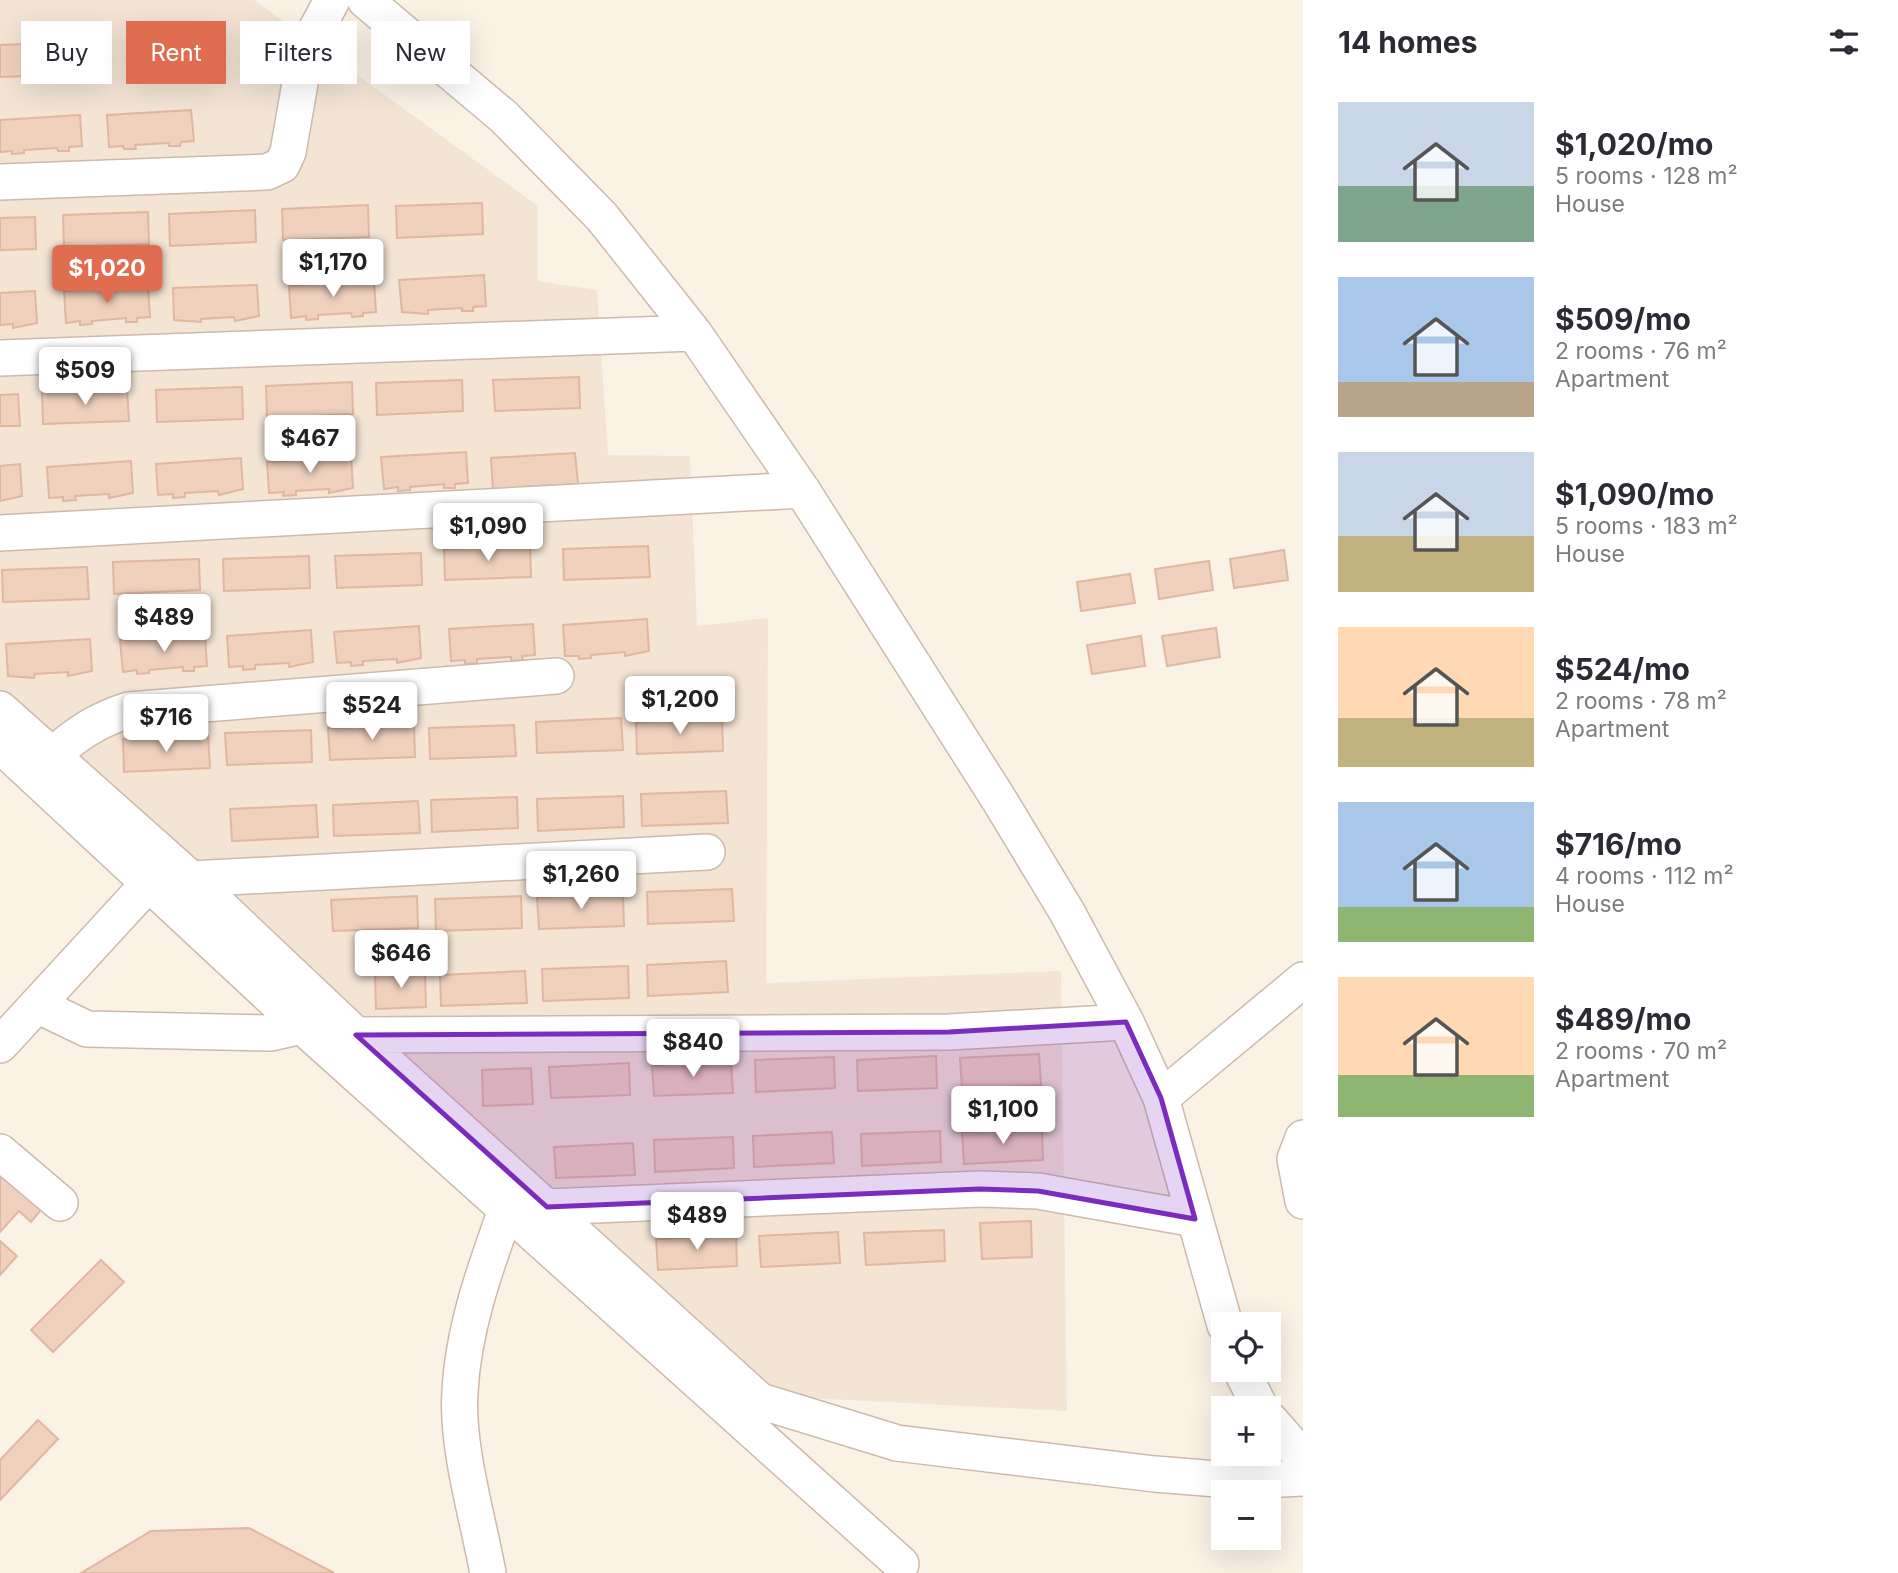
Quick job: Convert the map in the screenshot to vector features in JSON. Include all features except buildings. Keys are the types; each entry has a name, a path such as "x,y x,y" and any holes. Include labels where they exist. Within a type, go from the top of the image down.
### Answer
{"street":[{"path":"0,182 267,172 282,165 288,152 306,49 332,0"},
{"path":"365,0 513,126 602,217 694,333 802,490 998,798 1067,912 1126,1022 1161,1098 1221,1312"},
{"path":"0,358 694,333"},
{"path":"0,533 802,490"},
{"path":"52,756 76,734 102,719 128,710 556,676"},
{"path":"0,709 191,879 356,1035 760,1401 897,1443 1155,1474 1242,1481 1303,1478"},
{"path":"0,745 302,1026 901,1563"},
{"path":"191,879 707,852"},
{"path":"0,1045 149,883"},
{"path":"1161,1098 1303,980"},
{"path":"37,1004 78,1026 97,1030 271,1033 302,1026"},
{"path":"356,1035 949,1032 1126,1022"},
{"path":"1303,1138 1295,1159 1303,1201"},
{"path":"0,1152 60,1203"},
{"path":"547,1208 980,1189 1038,1191 1195,1219"},
{"path":"488,1573 465,1453 459,1394 467,1335 506,1210"},
{"path":"1281,1433 1303,1458"}],"highlighted area":[{"path":"1126,1022 1161,1098 1195,1219 1038,1191 980,1189 547,1207 356,1035 949,1032"}],"shaded area":[{"path":"0,0 254,0 283,21 240,21 240,84 357,84 357,75 538,206 538,281 597,290 608,455 690,456 697,626 768,618 766,983 1061,971 1067,1411 725,1394 0,728"}]}
